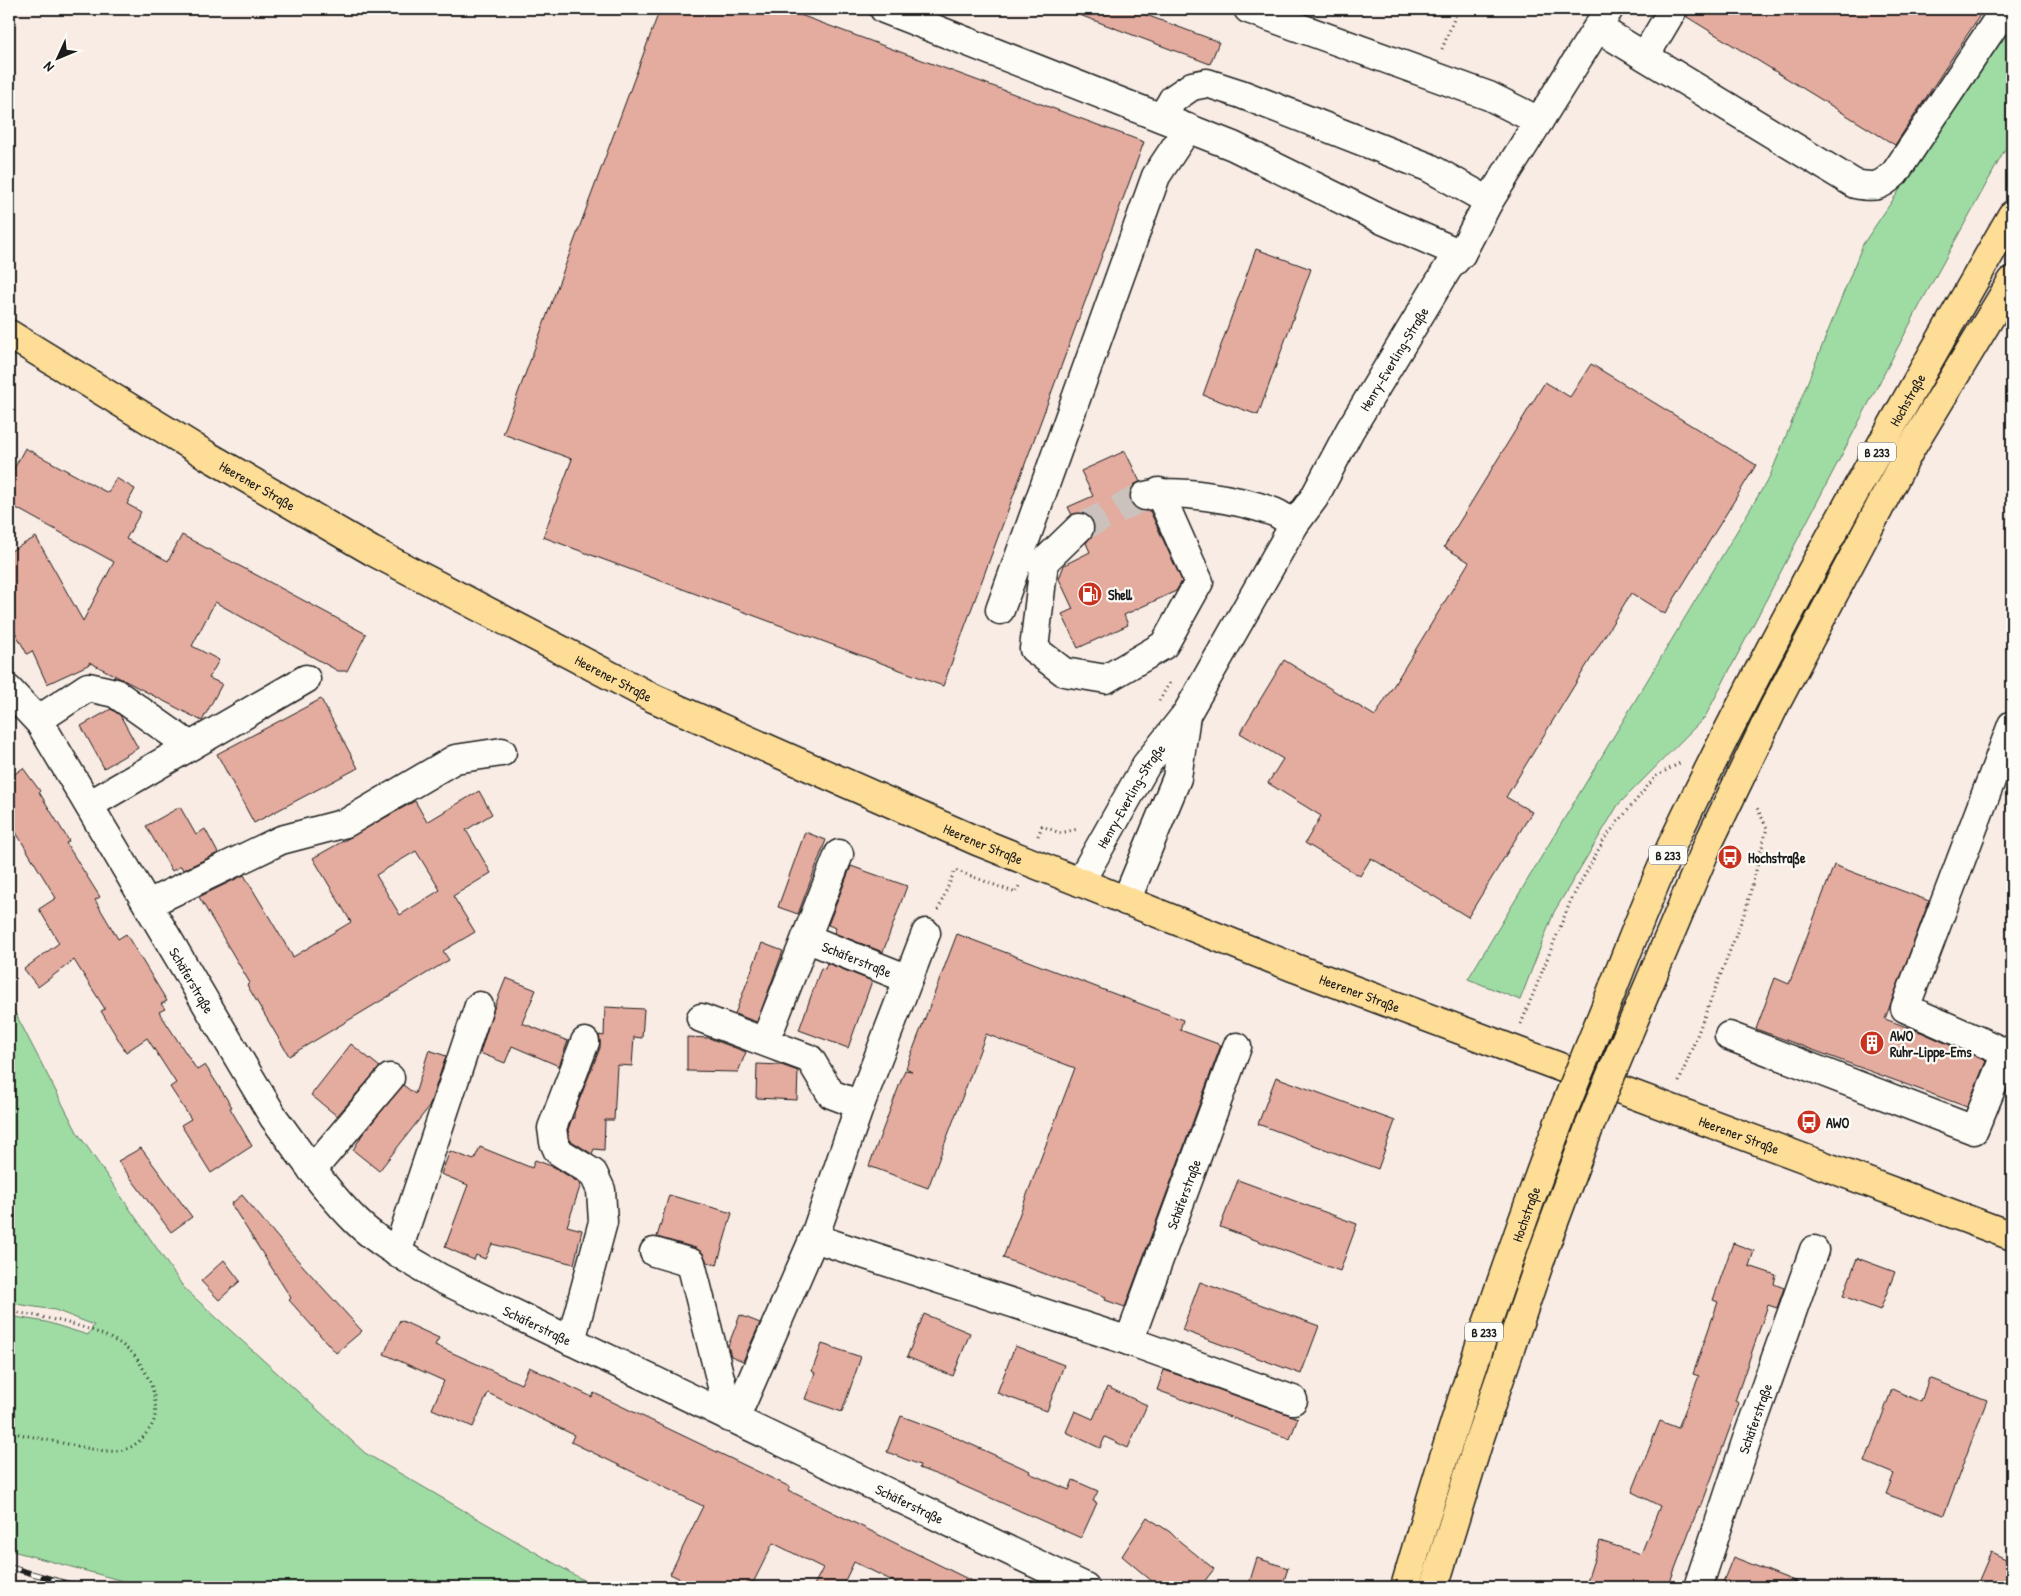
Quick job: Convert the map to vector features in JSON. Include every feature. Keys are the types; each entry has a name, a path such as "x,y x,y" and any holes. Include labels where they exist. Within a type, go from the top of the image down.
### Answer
{"main road":[{"name":"Hochstraße","path":"1405,1587 1450,1436 1514,1243 1562,1114 1671,847 1748,693 1886,436 2012,215"},
{"name":"B 233","path":"1434,1587 1479,1440 1544,1249 1590,1125 1709,842 1774,707 1910,450 2012,280"},
{"name":"Heerener Straße","path":"9,334 208,456 372,551 653,698 977,841 1295,968 1670,1106 2012,1236"}],"street":[{"path":"884,9 1233,146 1385,221 1460,254"},
{"path":"1248,9 1489,96 1539,122"},
{"path":"1645,56 1673,9"},
{"path":"1604,18 1645,56 1855,184 1870,187 1884,184 1895,173 2005,9"},
{"name":"Henry-Everling-Straße","path":"1080,882 1146,765 1187,713 1294,525 1314,498 1350,430 1448,268 1460,254 1489,201 1604,18"},
{"path":"1162,118 1174,99 1192,86 1207,83 1242,94 1428,167 1489,201"},
{"path":"1000,610 1156,176 1188,128"},
{"path":"1078,528 1044,562 1034,649 1064,672 1106,679 1164,646 1199,582 1152,494 1212,497 1273,511 1294,525"},
{"path":"89,805 306,679"},
{"path":"38,720 88,687 114,693 190,746"},
{"name":"Schäferstraße","path":"9,690 38,720 274,1118 312,1170 358,1223 397,1252 440,1278 1085,1587"},
{"name":"Henry-Everling-Straße","path":"1126,901 1177,778 1187,713"},
{"path":"1729,1036 1974,1130 2006,1053 1905,1008 2012,725"},
{"path":"148,904 281,840 346,823 455,759 502,752"},
{"name":"Schäferstraße","path":"772,1024 839,854"},
{"name":"Schäferstraße","path":"733,1418 814,1238 860,1105 926,933"},
{"name":"Schäferstraße","path":"806,938 908,979"},
{"path":"397,1252 479,1006"},
{"path":"701,1018 810,1059 831,1094 860,1105"},
{"path":"571,1341 602,1222 601,1190 593,1173 558,1151 554,1142 552,1128 585,1042"},
{"name":"Schäferstraße","path":"1129,1341 1237,1047"},
{"path":"312,1170 390,1078"},
{"path":"814,1238 1129,1341 1293,1400"},
{"name":"Schäferstraße","path":"1698,1587 1746,1442 1814,1250"},
{"path":"654,1252 690,1263 733,1418"}],"path":[{"path":"1432,75 1458,9"},
{"path":"1511,1048 1571,900 1605,838 1656,776 1680,762 1676,771"},
{"path":"1670,1106 1746,909 1767,828 1756,805 1751,814"},
{"path":"926,933 936,915 955,870 1016,893 1028,861"},
{"path":"9,1311 49,1318 94,1332 130,1351 140,1363 151,1384 155,1400 155,1420 145,1437 130,1448 116,1451 89,1448 9,1432"}],"green space":[{"path":"2012,24 2012,137 1921,303 1705,717 1618,805 1554,912 1520,1000 1468,979 1770,476 1863,244"},
{"path":"9,1001 77,1132 184,1288 365,1453 595,1587 145,1587 9,1550 9,1316 46,1322 88,1335 94,1325 55,1310 9,1303"}],"building":[{"path":"660,9 784,9 1144,142 943,686 543,537 572,459 503,434"},
{"path":"1069,9 1130,9 1219,42 1210,64 1069,11"},
{"path":"1689,9 1984,9 1895,145 1687,17"},
{"path":"1256,249 1311,269 1258,415 1203,395"},
{"path":"1591,364 1756,465 1665,614 1631,593 1506,797 1532,812 1468,917 1371,858 1360,876 1305,843 1321,816 1268,783 1283,759 1240,733 1284,660 1375,716 1469,562 1444,547 1545,382 1570,397"},
{"path":"25,448 108,493 116,478 135,489 127,504 141,512 126,539 168,561 182,535 366,634 347,671 338,671 215,602 192,646 219,660 209,678 222,684 202,721 89,662 90,664 47,684 32,651 27,654 9,621 9,552 36,537 83,621 114,562 9,504 9,478"},
{"path":"1125,451 1140,482 1135,484 1131,490 1130,499 1139,510 1150,511 1182,581 1176,591 1124,615 1128,625 1078,648 1062,614 1073,609 1059,579 1064,565 1090,552 1086,543 1094,533 1094,525 1084,513 1072,515 1068,507 1093,496 1081,471"},
{"path":"321,699 358,768 254,823 217,754"},
{"path":"111,709 120,715 138,748 104,768 81,726"},
{"path":"23,768 40,791 69,841 66,843 100,897 95,900 118,939 126,934 167,1001 161,1004 165,1009 159,1012 197,1070 205,1065 232,1107 230,1108 252,1146 211,1173 181,1125 191,1119 170,1087 176,1083 147,1038 126,1052 101,1011 105,1009 74,960 38,987 24,969 59,943 39,909 56,898 9,821 9,778"},
{"path":"479,791 492,814 466,830 491,873 453,896 475,932 443,951 449,960 289,1056 247,985 250,983 199,897 244,875 293,957 351,922 313,858 415,801 427,822","holes":["416,851 440,890 400,915 376,875"]},
{"path":"180,807 196,835 205,829 218,853 183,870 181,866 172,871 146,826"},
{"path":"805,832 826,840 798,914 778,907"},
{"path":"1834,865 1929,901 1885,1019 1923,1033 1986,1061 1967,1107 1756,1029 1775,978 1789,984"},
{"path":"851,866 907,886 883,952 834,933 836,928 828,925"},
{"path":"957,934 1183,1020 1180,1030 1221,1045 1125,1307 1105,1300 1106,1297 1003,1258 1075,1068 986,1034 928,1188 869,1166 905,1070 912,1071 906,1068"},
{"path":"762,943 783,951 757,1022 735,1014"},
{"path":"827,963 872,981 848,1048 799,1030 821,968 825,969"},
{"path":"506,978 536,990 522,1023 568,1041 559,1066 512,1046 505,1063 480,1053 494,1008"},
{"path":"605,1007 644,1009 642,1038 634,1037 632,1066 617,1065 614,1120 605,1120 604,1150 594,1149 592,1154 570,1140 568,1130 600,1048 599,1035 604,1036"},
{"path":"687,1037 709,1038 746,1052 738,1072 687,1071"},
{"path":"351,1044 380,1067 337,1116 311,1095"},
{"path":"429,1050 446,1056 429,1107 379,1171 353,1150 362,1135 403,1085 415,1094"},
{"path":"757,1064 781,1065 798,1071 797,1100 756,1098"},
{"path":"1276,1077 1395,1121 1378,1169 1258,1124"},
{"path":"480,1147 532,1168 535,1160 554,1167 581,1184 567,1226 582,1230 574,1264 492,1244 485,1259 476,1255 474,1260 445,1247 468,1185 441,1174 450,1151 474,1160"},
{"path":"141,1148 192,1217 171,1232 118,1161"},
{"path":"1238,1180 1357,1224 1340,1271 1220,1227"},
{"path":"242,1195 284,1245 362,1331 336,1353 289,1300 291,1298 231,1204"},
{"path":"669,1195 732,1213 717,1265 707,1262 703,1253 696,1248 657,1237"},
{"path":"1733,1243 1754,1251 1749,1266 1776,1275 1774,1284 1784,1288 1777,1308 1768,1305 1735,1401 1739,1403 1701,1507 1699,1506 1668,1587 1585,1587 1600,1541 1641,1554 1660,1506 1632,1492 1660,1421 1678,1428 1699,1376 1693,1374 1718,1302 1713,1300"},
{"path":"1857,1258 1895,1272 1880,1310 1843,1296"},
{"path":"224,1260 240,1281 219,1300 201,1281"},
{"path":"1200,1282 1319,1326 1301,1374 1182,1330"},
{"path":"924,1314 970,1333 953,1376 907,1357"},
{"path":"740,1315 760,1323 743,1361 731,1356 728,1346"},
{"path":"400,1320 439,1338 435,1345 521,1384 529,1367 592,1397 594,1393 790,1487 788,1490 984,1587 905,1587 854,1562 842,1587 813,1587 823,1568 773,1543 751,1587 697,1587 670,1574 703,1506 571,1442 574,1435 488,1393 473,1427 432,1409 444,1381 384,1354"},
{"path":"822,1344 861,1357 842,1412 805,1399 815,1373 812,1371"},
{"path":"1015,1346 1064,1365 1047,1411 997,1393"},
{"path":"1164,1370 1298,1418 1290,1439 1157,1390"},
{"path":"1929,1378 1987,1400 1944,1515 1886,1494 1894,1474 1865,1462 1892,1389 1921,1402"},
{"path":"1107,1387 1147,1405 1128,1448 1105,1437 1100,1448 1066,1432 1075,1411 1093,1419"},
{"path":"901,1416 939,1430 1069,1490 1073,1480 1098,1491 1093,1501 1097,1503 1081,1538 919,1468 920,1465 887,1452"},
{"path":"1147,1517 1170,1532 1214,1569 1200,1587 1159,1587 1122,1556"},
{"path":"1991,1552 2012,1562 2012,1587 1976,1587"},
{"path":"1733,1557 1807,1586 1807,1587 1721,1587"},
{"path":"1257,1558 1288,1568 1282,1587 1248,1587"}],"tunnel":[{"path":"1079,528 1145,496"}],"railway":[{"path":"9,1567 80,1587"},
{"path":"9,1584 21,1587"}],"place":[{"name":"Shell","path":"1090,594"},
{"name":"Hochstraße","path":"1730,857"},
{"name":"AWO Ruhr-Lippe-Ems","path":"1872,1043"},
{"name":"AWO","path":"1809,1122"}]}
